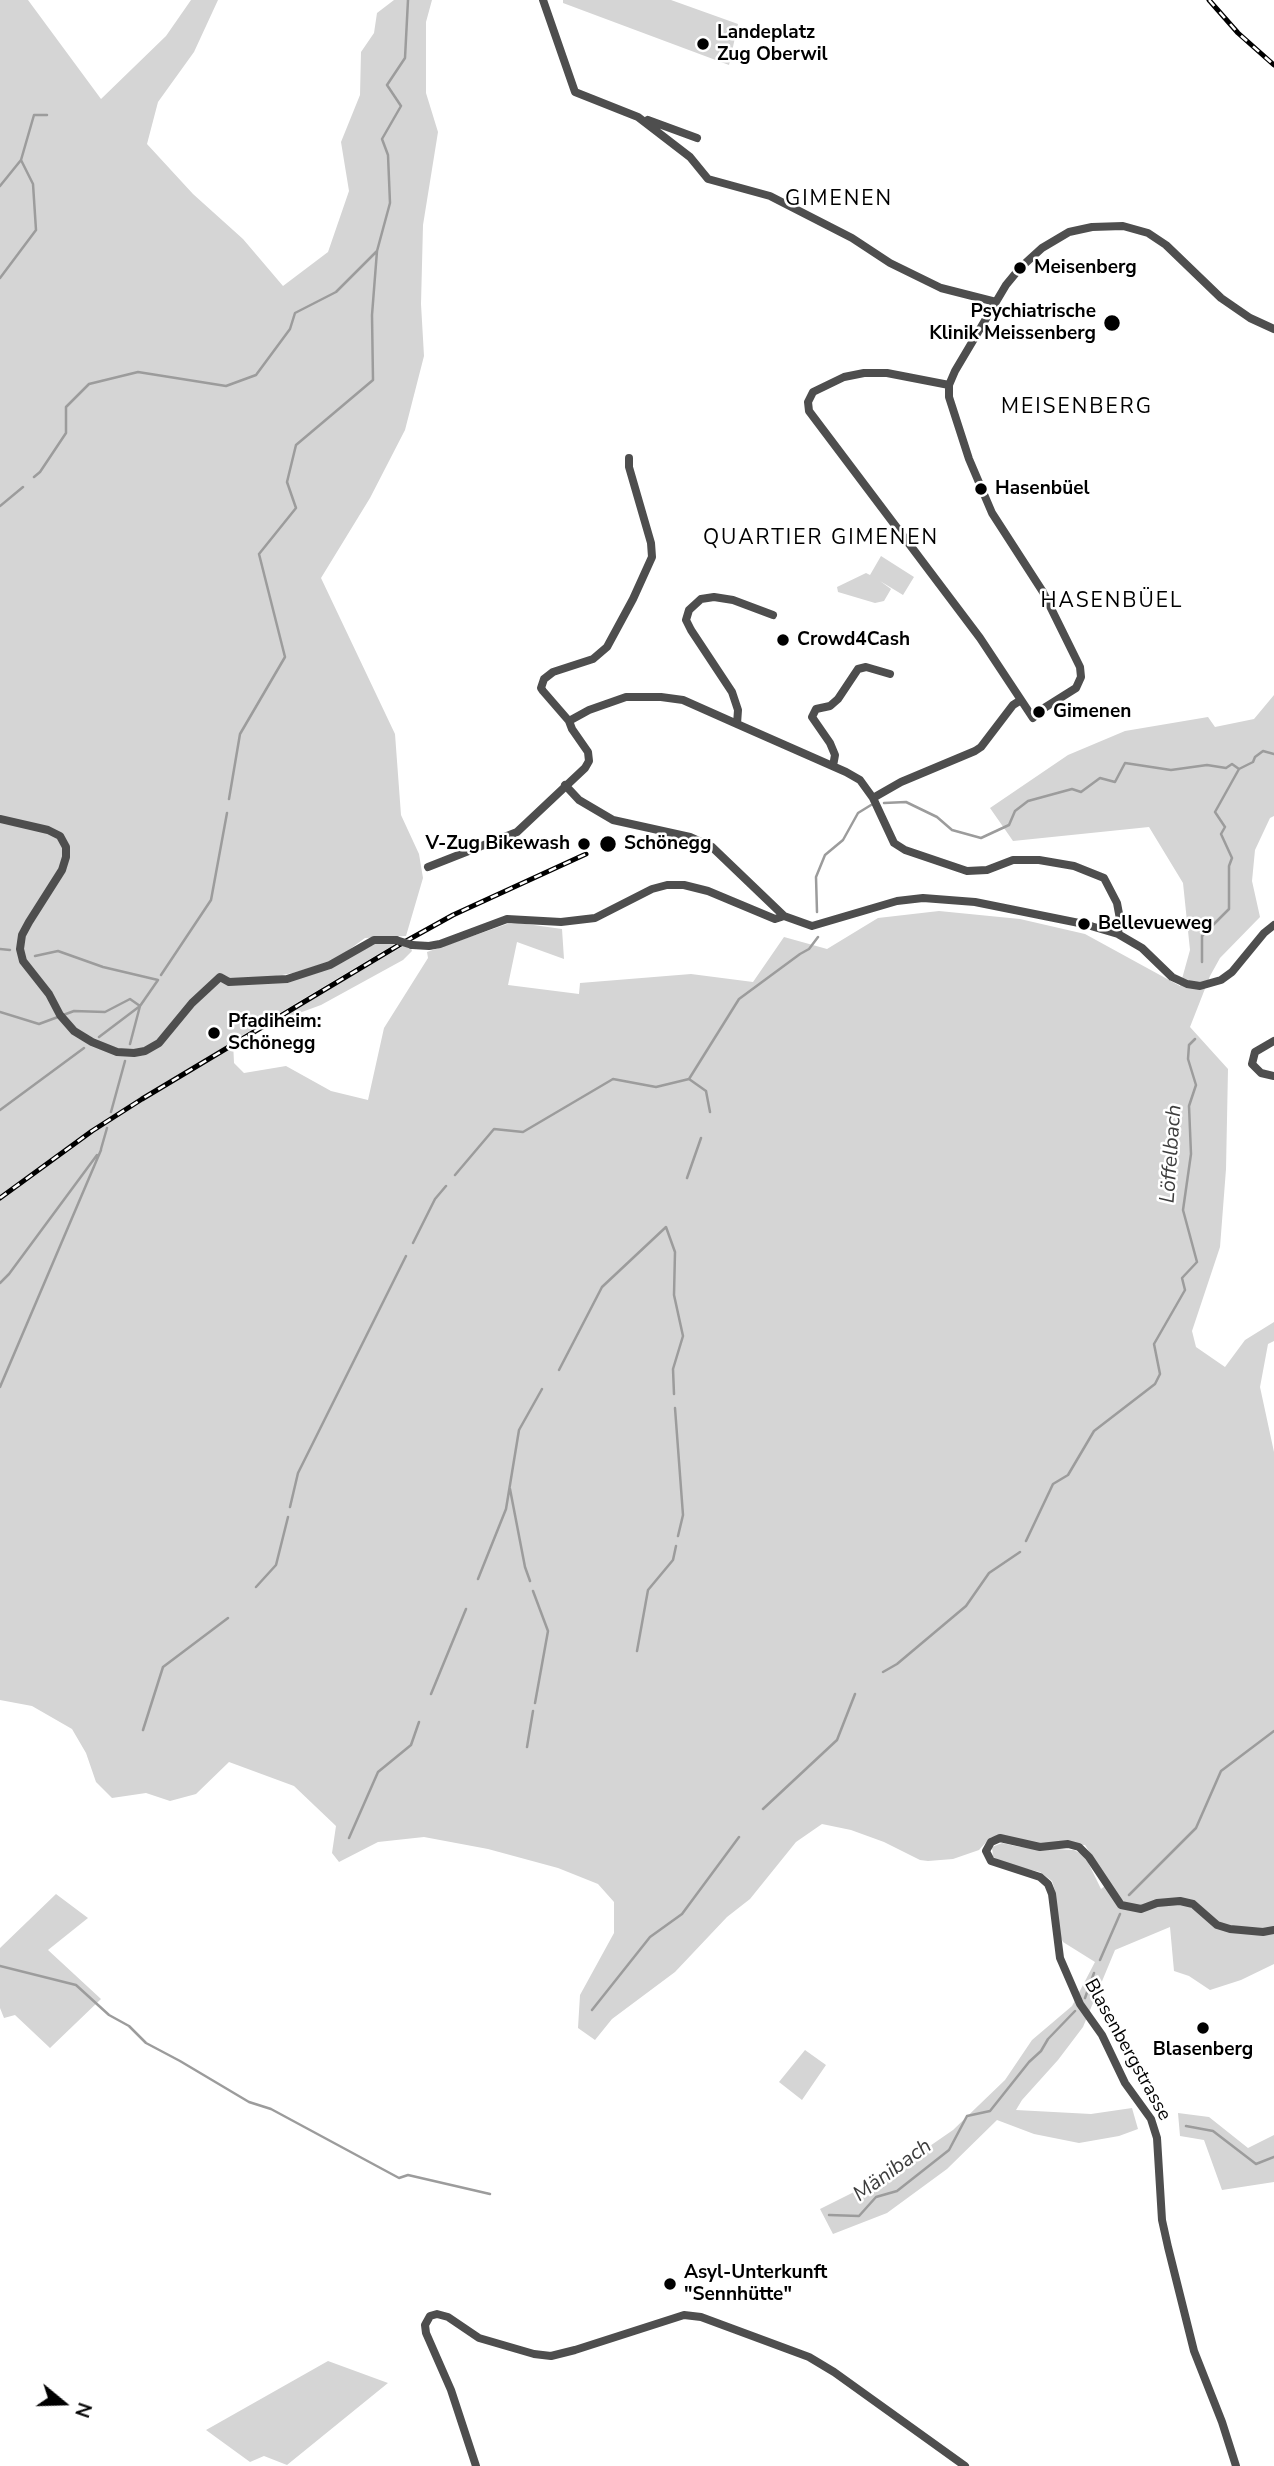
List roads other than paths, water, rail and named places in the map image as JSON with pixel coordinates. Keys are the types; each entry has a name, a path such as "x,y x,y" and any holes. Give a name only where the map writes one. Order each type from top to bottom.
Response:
{"street":[{"path":"543,0 575,92 697,138"},
{"path":"638,117 682,150 709,179 770,196 852,238 890,263 941,288 996,302"},
{"path":"949,385 887,373 864,373 844,377 813,392 808,402 809,411 980,638 1033,718 1076,688 1081,677 1080,667 1043,593 1001,529 981,489 951,407 949,385 996,302 1020,268 1042,248 1069,232 1092,227 1123,226 1148,233 1166,245 1221,298 1250,318 1274,330"},
{"path":"428,867 517,832 585,768 589,761 588,752 569,721 541,688 544,680 554,672 593,659 607,646 652,557 651,543 629,467 629,458"},
{"path":"737,724 738,710 732,692 691,630 686,620 689,610 701,599 714,597 733,600 773,615"},
{"path":"833,766 835,755 830,743 812,717 816,709 830,706 838,699 858,669 866,667 890,674"},
{"path":"569,721 626,697 683,700 860,780 873,798 894,843 905,850 967,871 987,870 1013,860 1039,860 1074,866 1104,878 1116,903 1120,919 1118,934"},
{"path":"873,798 901,782 981,747 1013,705 1021,699"},
{"path":"565,785 579,800 613,820 690,837 712,847 784,916 812,926 897,901 923,898 975,902 1084,924 1118,934 1142,948 1172,977 1200,986 1221,980 1232,972 1264,933 1274,925"},
{"path":"0,819 48,830 60,836 66,847 62,870 29,922 22,936 20,949 23,961 74,1031 117,1052 145,1051 159,1043 192,1003 220,976 229,982 287,979 330,965 374,940 396,940 429,946 507,919 561,922 595,918 652,889 667,885 708,891 775,919 784,916"},
{"path":"1274,1041 1255,1052 1252,1064 1261,1073 1274,1076"},
{"name":"Blasenbergstrasse","path":"1236,2466 1194,2351 1171,2260 1162,2220 1157,2138 1151,2119 1125,2083 1102,2035 1080,2004 1059,1958 1052,1894 1048,1884 1040,1877 991,1861 986,1852 991,1842 1000,1838 1040,1847 1068,1844 1079,1847 1088,1857 1121,1905 1141,1909 1157,1903 1180,1900 1193,1904 1217,1926 1263,1932 1274,1930"},
{"path":"476,2466 451,2390 425,2333 425,2325 430,2316 437,2314 448,2317 479,2338 534,2354 551,2356 684,2315 701,2317 809,2357 965,2466"}],"waterway":[{"path":"229,799 240,734 285,657 259,554 296,508 287,482 296,445 373,380 372,315 377,251 390,203 388,155 382,139 401,106 387,85 405,58 408,0"},
{"path":"0,186 21,160 34,115 47,115"},
{"path":"0,278 36,230 33,184 21,160"},
{"path":"34,477 66,433 66,407 89,384 138,372 226,386 256,375 290,329 295,313 336,292 377,251"},
{"path":"0,506 23,487"},
{"name":"Löffelbach","path":"1202,962 1202,936 1229,909 1229,866 1232,858 1221,834 1225,827 1215,812 1239,769 1253,762 1263,751 1274,754"},
{"path":"884,803 906,802 937,817 952,830 981,838 1009,825 1015,811 1028,801 1072,789 1081,792 1100,778 1115,782 1125,763 1171,770 1207,765 1226,768 1232,764 1239,769"},
{"path":"817,912 816,877 825,855 843,840 858,813 871,805"},
{"path":"161,975 211,900 227,813"},
{"path":"710,1112 706,1091 689,1079 739,999 809,949 818,937"},
{"path":"0,949 10,950"},
{"path":"35,956 58,951 103,967 158,980 140,1006 130,1044"},
{"path":"0,1012 39,1024 74,1011 105,1012 130,999 140,1006 99,1037"},
{"name":"Löffelbach","path":"1026,1541 1053,1484 1068,1475 1094,1431 1155,1384 1160,1374 1154,1344 1185,1290 1182,1278 1197,1262 1183,1210 1191,1154 1189,1106 1196,1085 1188,1059 1189,1045 1195,1039"},
{"path":"0,1110 84,1048"},
{"path":"111,1112 125,1061"},
{"path":"455,1175 494,1129 523,1132 613,1079 656,1087 689,1079"},
{"path":"101,1149 107,1128"},
{"path":"687,1178 701,1138"},
{"path":"0,1387 101,1150"},
{"path":"0,1283 97,1155"},
{"path":"413,1243 435,1199 446,1186"},
{"path":"559,1370 602,1287 666,1227 675,1252 674,1295 683,1336 673,1369 674,1394"},
{"path":"290,1507 298,1473 406,1256"},
{"path":"478,1579 506,1509 519,1430 542,1389"},
{"path":"675,1408 683,1515 678,1536"},
{"path":"510,1489 530,1581"},
{"path":"256,1587 276,1565 288,1517"},
{"path":"637,1651 648,1590 673,1560 676,1546"},
{"name":"Löffelbach","path":"883,1672 897,1664 966,1606 989,1573 1020,1552"},
{"path":"533,1591 548,1631 535,1703"},
{"path":"431,1694 466,1609"},
{"path":"143,1730 163,1667 228,1618"},
{"name":"Löffelbach","path":"763,1809 837,1740 855,1694"},
{"path":"527,1747 533,1711"},
{"path":"349,1838 378,1772 411,1745 419,1722"},
{"name":"Mänibach","path":"1129,1895 1196,1828 1221,1771 1274,1731"},
{"name":"Löffelbach","path":"592,2010 650,1937 682,1914 739,1837"},
{"name":"Mänibach","path":"1100,1960 1120,1914"},
{"path":"0,1966 76,1985 109,2015 129,2026 146,2043 249,2102 271,2109 399,2178 408,2175 490,2194"},
{"name":"Mänibach","path":"1085,1998 1094,1973"},
{"name":"Mänibach","path":"829,2215 859,2216 876,2197 897,2191 949,2150 967,2116 990,2111 1048,2039 1075,2011"},
{"path":"1186,2126 1213,2131 1256,2164 1274,2157"}],"railway":[{"path":"1209,0 1238,33 1274,65"},
{"path":"0,1198 92,1131 142,1099 399,945 453,915 586,854"}],"place":[{"name":"Landeplatz Zug Oberwil","path":"703,44"},
{"name":"Meisenberg","path":"1020,268"},
{"name":"Psychiatrische Klinik Meissenberg","path":"1112,323"},
{"name":"Hasenbüel","path":"981,489"},
{"name":"Crowd4Cash","path":"783,640"},
{"name":"Gimenen","path":"1039,712"},
{"name":"V-Zug Bikewash","path":"584,844"},
{"name":"Schönegg","path":"608,844"},
{"name":"Bellevueweg","path":"1084,924"},
{"name":"Pfadiheim: Schönegg","path":"214,1033"},
{"name":"Blasenberg","path":"1203,2028"},
{"name":"Asyl-Unterkunft \"Sennhütte\"","path":"670,2284"}],"district":[{"name":"GIMENEN","path":"839,200"},
{"name":"MEISENBERG","path":"1077,408"},
{"name":"QUARTIER GIMENEN","path":"821,539"},
{"name":"HASENBÜEL","path":"1112,602"}]}
